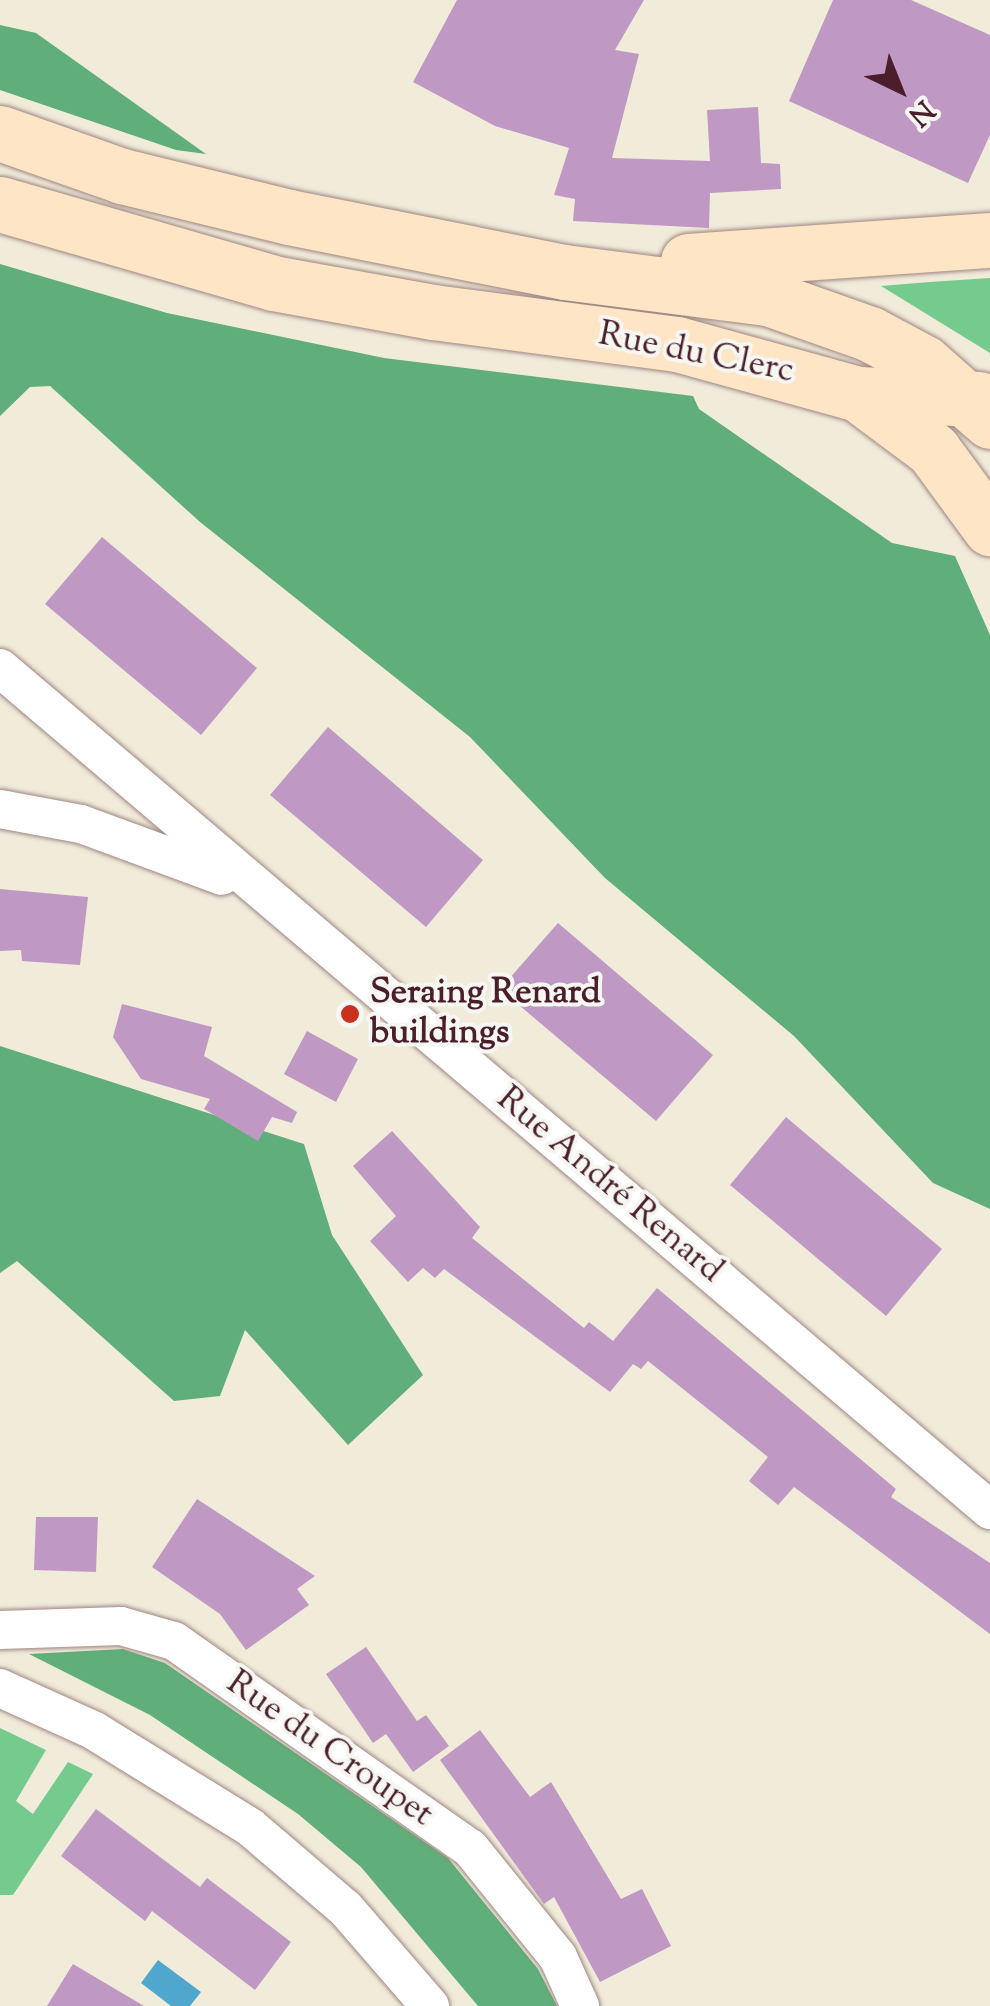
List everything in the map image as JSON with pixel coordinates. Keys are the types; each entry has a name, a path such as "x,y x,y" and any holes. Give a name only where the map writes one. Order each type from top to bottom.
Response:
{"street":[{"name":"Rue du Clerc","path":"0,132 122,176 244,207 564,272 700,286 824,315 924,363 983,406"},
{"name":"Rue du Clerc","path":"0,204 272,283 432,312 677,344 858,394 983,406"},
{"name":"Rue du Clerc","path":"564,272 602,256 672,262 990,240"},
{"path":"858,394 933,450 990,528"},
{"name":"Rue André Renard","path":"0,668 266,900 990,1510"},
{"path":"0,808 80,824 160,849 266,900"},
{"name":"Rue du Croupet","path":"0,1630 121,1626 174,1641 470,1848 558,1957 580,2006"},
{"path":"0,1688 109,1739 250,1827 345,1908 430,2006"}],"green space":[{"path":"0,25 36,33 206,154 176,150 0,90"},
{"path":"0,264 167,313 384,358 693,396 699,409 892,543 955,556 990,635 990,1209 933,1183 794,1036 605,878 470,737 200,522 50,386 30,387 0,416"},
{"path":"990,278 990,353 881,286 930,282"},
{"path":"0,1046 304,1144 332,1235 423,1375 348,1445 245,1330 220,1396 174,1401 17,1261 0,1273"},
{"path":"123,1649 165,1663 448,1858 538,1969 557,2006 478,2006 361,1867 298,1814 150,1715 29,1654"},
{"path":"0,1728 46,1750 16,1801 33,1814 68,1762 93,1774 13,1895 0,1895"}],"water":[{"path":"158,1960 201,1992 190,2006 171,2006 141,1983"}],"building":[{"path":"457,0 644,0 615,50 639,54 612,158 710,161 707,110 758,107 761,163 780,164 781,189 710,193 709,228 573,221 575,199 554,195 569,148 495,126 413,82"},
{"path":"833,0 911,0 990,35 990,135 968,183 789,101"},
{"path":"102,537 257,668 201,735 45,604"},
{"path":"328,727 483,860 426,927 270,795"},
{"path":"0,889 88,897 80,965 22,961 21,950 0,951"},
{"path":"558,923 713,1055 656,1121 500,989"},
{"path":"122,1004 212,1027 204,1056 297,1112 292,1123 272,1117 258,1141 204,1109 210,1099 141,1079 113,1037"},
{"path":"307,1031 358,1059 336,1102 284,1074"},
{"path":"786,1117 942,1249 886,1316 730,1185"},
{"path":"392,1131 480,1227 472,1238 584,1328 589,1322 613,1341 657,1288 896,1489 891,1497 990,1563 990,1634 794,1487 778,1505 749,1481 768,1457 648,1361 641,1369 633,1364 610,1392 444,1269 435,1278 423,1268 408,1282 370,1241 396,1216 353,1166"},
{"path":"197,1499 315,1576 297,1589 309,1605 246,1650 220,1614 152,1567"},
{"path":"36,1517 98,1517 96,1572 34,1570"},
{"path":"366,1647 417,1721 426,1715 449,1746 413,1772 386,1734 373,1743 326,1674"},
{"path":"480,1730 530,1797 551,1782 621,1899 642,1889 671,1946 600,1982 554,1897 544,1904 440,1760"},
{"path":"96,1809 200,1887 207,1878 291,1942 255,1990 152,1911 145,1921 61,1856"},
{"path":"73,1964 144,2006 47,2006"}],"place":[{"name":"Seraing Renard buildings","path":"350,1014"}]}
